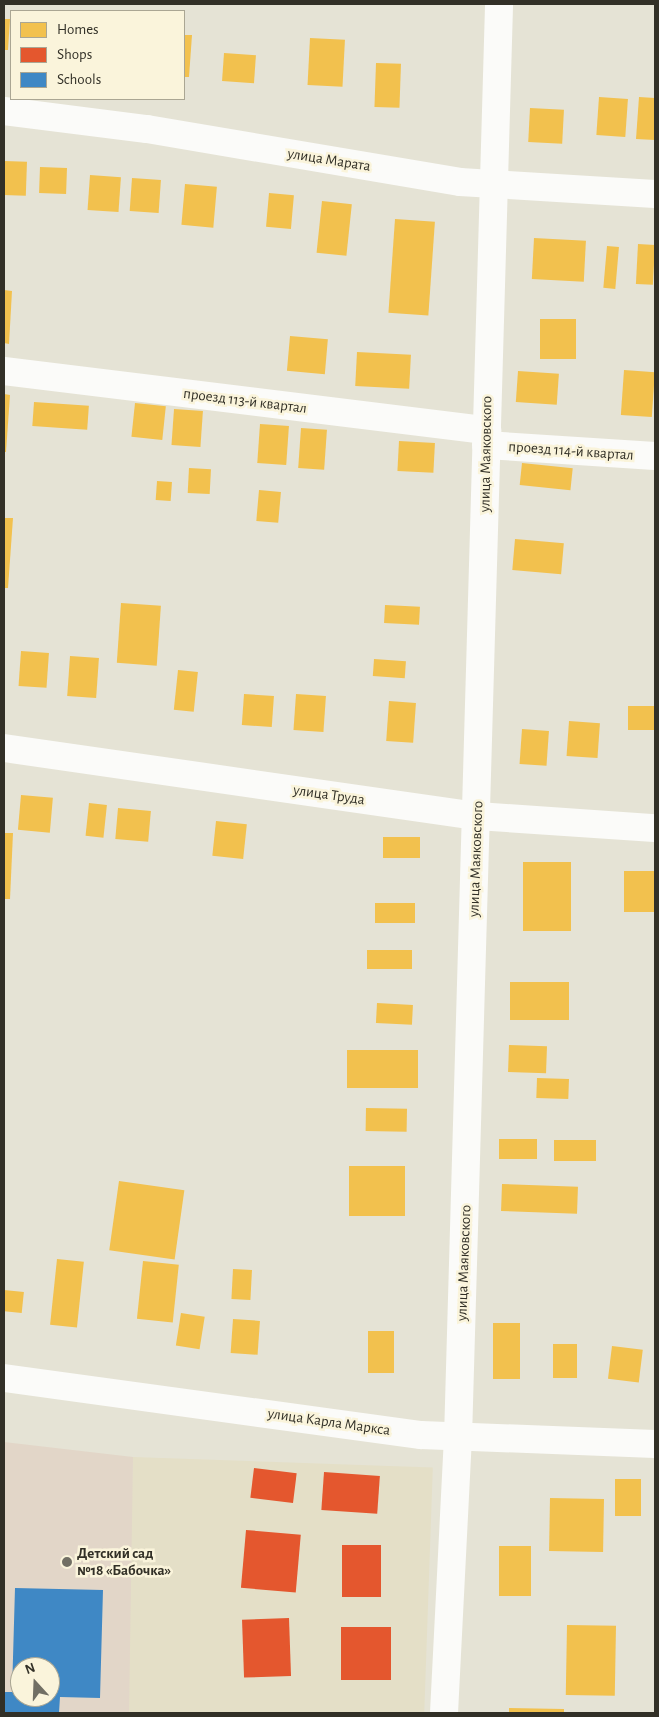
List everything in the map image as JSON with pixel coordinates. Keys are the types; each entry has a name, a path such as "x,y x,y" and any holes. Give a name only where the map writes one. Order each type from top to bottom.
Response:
{"street":[{"name":"улица Маяковского","path":"444,1713 458,1438 499,4"},
{"name":"улица Марата","path":"4,111 147,129 460,182 655,194"},
{"name":"проезд 113-й квартал","path":"4,371 487,438"},
{"name":"проезд 114-й квартал","path":"487,438 655,456"},
{"name":"улица Труда","path":"4,748 477,816 655,828"},
{"name":"улица Карла Маркса","path":"4,1378 458,1438 655,1444"}],"shaded area":[{"name":"Детский сад №18 «Бабочка»","path":"4,1442 133,1457 129,1713 4,1713"},
{"path":"133,1457 433,1467 424,1713 124,1713"}],"building: Homes":[{"path":"4,19 10,19 8,50 4,50"},
{"path":"185,35 192,35 189,77 185,77"},
{"path":"310,38 345,40 342,87 308,85"},
{"path":"224,53 256,55 254,83 222,81"},
{"path":"376,63 401,64 399,108 374,107"},
{"path":"599,97 628,99 625,137 596,135"},
{"path":"639,97 655,98 655,140 636,139"},
{"path":"530,108 564,110 562,144 528,142"},
{"path":"4,161 27,162 26,196 4,195"},
{"path":"40,167 67,168 66,194 39,193"},
{"path":"90,175 121,177 118,212 88,210"},
{"path":"132,178 161,180 159,213 130,211"},
{"path":"185,184 217,187 213,228 181,225"},
{"path":"269,193 294,195 291,229 266,227"},
{"path":"322,201 352,204 346,256 317,253"},
{"path":"395,219 435,222 428,316 388,313"},
{"path":"534,238 586,241 584,282 532,279"},
{"path":"638,244 655,245 653,285 636,284"},
{"path":"607,246 619,247 615,289 603,288"},
{"path":"4,290 12,291 9,344 4,343"},
{"path":"540,319 576,319 576,359 540,359"},
{"path":"290,336 328,339 325,374 287,371"},
{"path":"357,352 411,355 409,389 355,386"},
{"path":"624,370 655,372 652,417 621,415"},
{"path":"518,371 559,374 557,405 516,402"},
{"path":"4,394 10,395 6,452 4,452"},
{"path":"34,402 89,406 87,430 32,426"},
{"path":"135,403 166,406 162,440 131,437"},
{"path":"174,409 203,411 200,447 171,445"},
{"path":"260,424 289,426 286,465 257,463"},
{"path":"301,428 327,430 324,470 298,468"},
{"path":"399,441 435,443 433,473 397,471"},
{"path":"522,463 573,468 570,490 520,485"},
{"path":"189,468 211,469 210,494 188,493"},
{"path":"157,481 172,482 171,501 156,500"},
{"path":"259,490 281,492 278,523 256,521"},
{"path":"4,518 13,518 8,588 4,588"},
{"path":"515,539 564,543 561,574 512,570"},
{"path":"121,603 161,606 157,666 117,663"},
{"path":"385,605 420,607 419,625 384,623"},
{"path":"21,651 49,653 46,688 19,686"},
{"path":"70,656 99,658 96,698 67,696"},
{"path":"374,659 406,661 405,678 373,676"},
{"path":"178,670 198,672 194,712 174,710"},
{"path":"244,694 274,696 272,727 242,725"},
{"path":"296,694 326,696 323,732 293,730"},
{"path":"389,701 416,703 413,743 386,741"},
{"path":"628,706 655,706 655,730 628,730"},
{"path":"569,721 600,723 597,758 567,756"},
{"path":"522,729 549,731 546,766 520,764"},
{"path":"21,795 53,798 50,833 18,830"},
{"path":"89,803 107,805 103,838 86,836"},
{"path":"118,808 151,811 148,842 115,839"},
{"path":"216,821 247,824 243,859 212,856"},
{"path":"4,833 13,833 10,899 4,899"},
{"path":"383,837 420,837 420,858 383,858"},
{"path":"523,862 571,862 571,931 523,931"},
{"path":"624,871 655,871 655,912 624,912"},
{"path":"375,903 415,903 415,923 375,923"},
{"path":"367,950 412,950 412,969 367,969"},
{"path":"510,982 569,982 569,1020 510,1020"},
{"path":"377,1003 413,1005 412,1025 376,1023"},
{"path":"509,1045 547,1046 546,1073 508,1072"},
{"path":"347,1050 418,1050 418,1088 347,1088"},
{"path":"537,1078 569,1079 568,1099 536,1098"},
{"path":"366,1108 407,1109 407,1132 366,1131"},
{"path":"499,1139 537,1139 537,1159 499,1159"},
{"path":"554,1140 596,1140 596,1161 554,1161"},
{"path":"349,1166 405,1166 405,1216 349,1216"},
{"path":"119,1181 184,1190 175,1260 109,1250"},
{"path":"502,1184 578,1187 577,1214 501,1211"},
{"path":"57,1259 84,1262 77,1327 50,1325"},
{"path":"143,1261 179,1265 173,1322 137,1319"},
{"path":"233,1269 252,1270 250,1300 231,1299"},
{"path":"4,1290 24,1292 22,1313 4,1311"},
{"path":"181,1313 205,1317 200,1349 176,1346"},
{"path":"233,1319 260,1321 258,1355 231,1353"},
{"path":"493,1323 520,1323 520,1379 493,1379"},
{"path":"368,1331 394,1331 394,1373 368,1373"},
{"path":"553,1344 577,1344 577,1378 553,1378"},
{"path":"612,1346 643,1350 639,1383 608,1379"},
{"path":"615,1479 641,1479 641,1516 615,1516"},
{"path":"550,1498 604,1499 603,1552 549,1551"},
{"path":"499,1546 531,1546 531,1596 499,1596"},
{"path":"567,1625 616,1626 615,1696 566,1695"},
{"path":"509,1708 564,1709 564,1713 509,1713"}],"building: Shops":[{"path":"254,1468 297,1473 293,1503 250,1498"},
{"path":"324,1472 380,1476 377,1514 321,1510"},
{"path":"246,1530 301,1535 296,1593 241,1588"},
{"path":"342,1545 381,1545 381,1597 342,1597"},
{"path":"289,1618 291,1676 244,1678 242,1620"},
{"path":"341,1627 391,1627 391,1680 341,1680"}],"building: Schools":[{"path":"15,1588 103,1590 100,1698 60,1697 60,1657 13,1657"},
{"path":"4,1692 10,1692 10,1707 59,1707 59,1713 4,1713"}],"place":[{"name":"Детский сад №18 «Бабочка»","path":"67,1562"}]}
